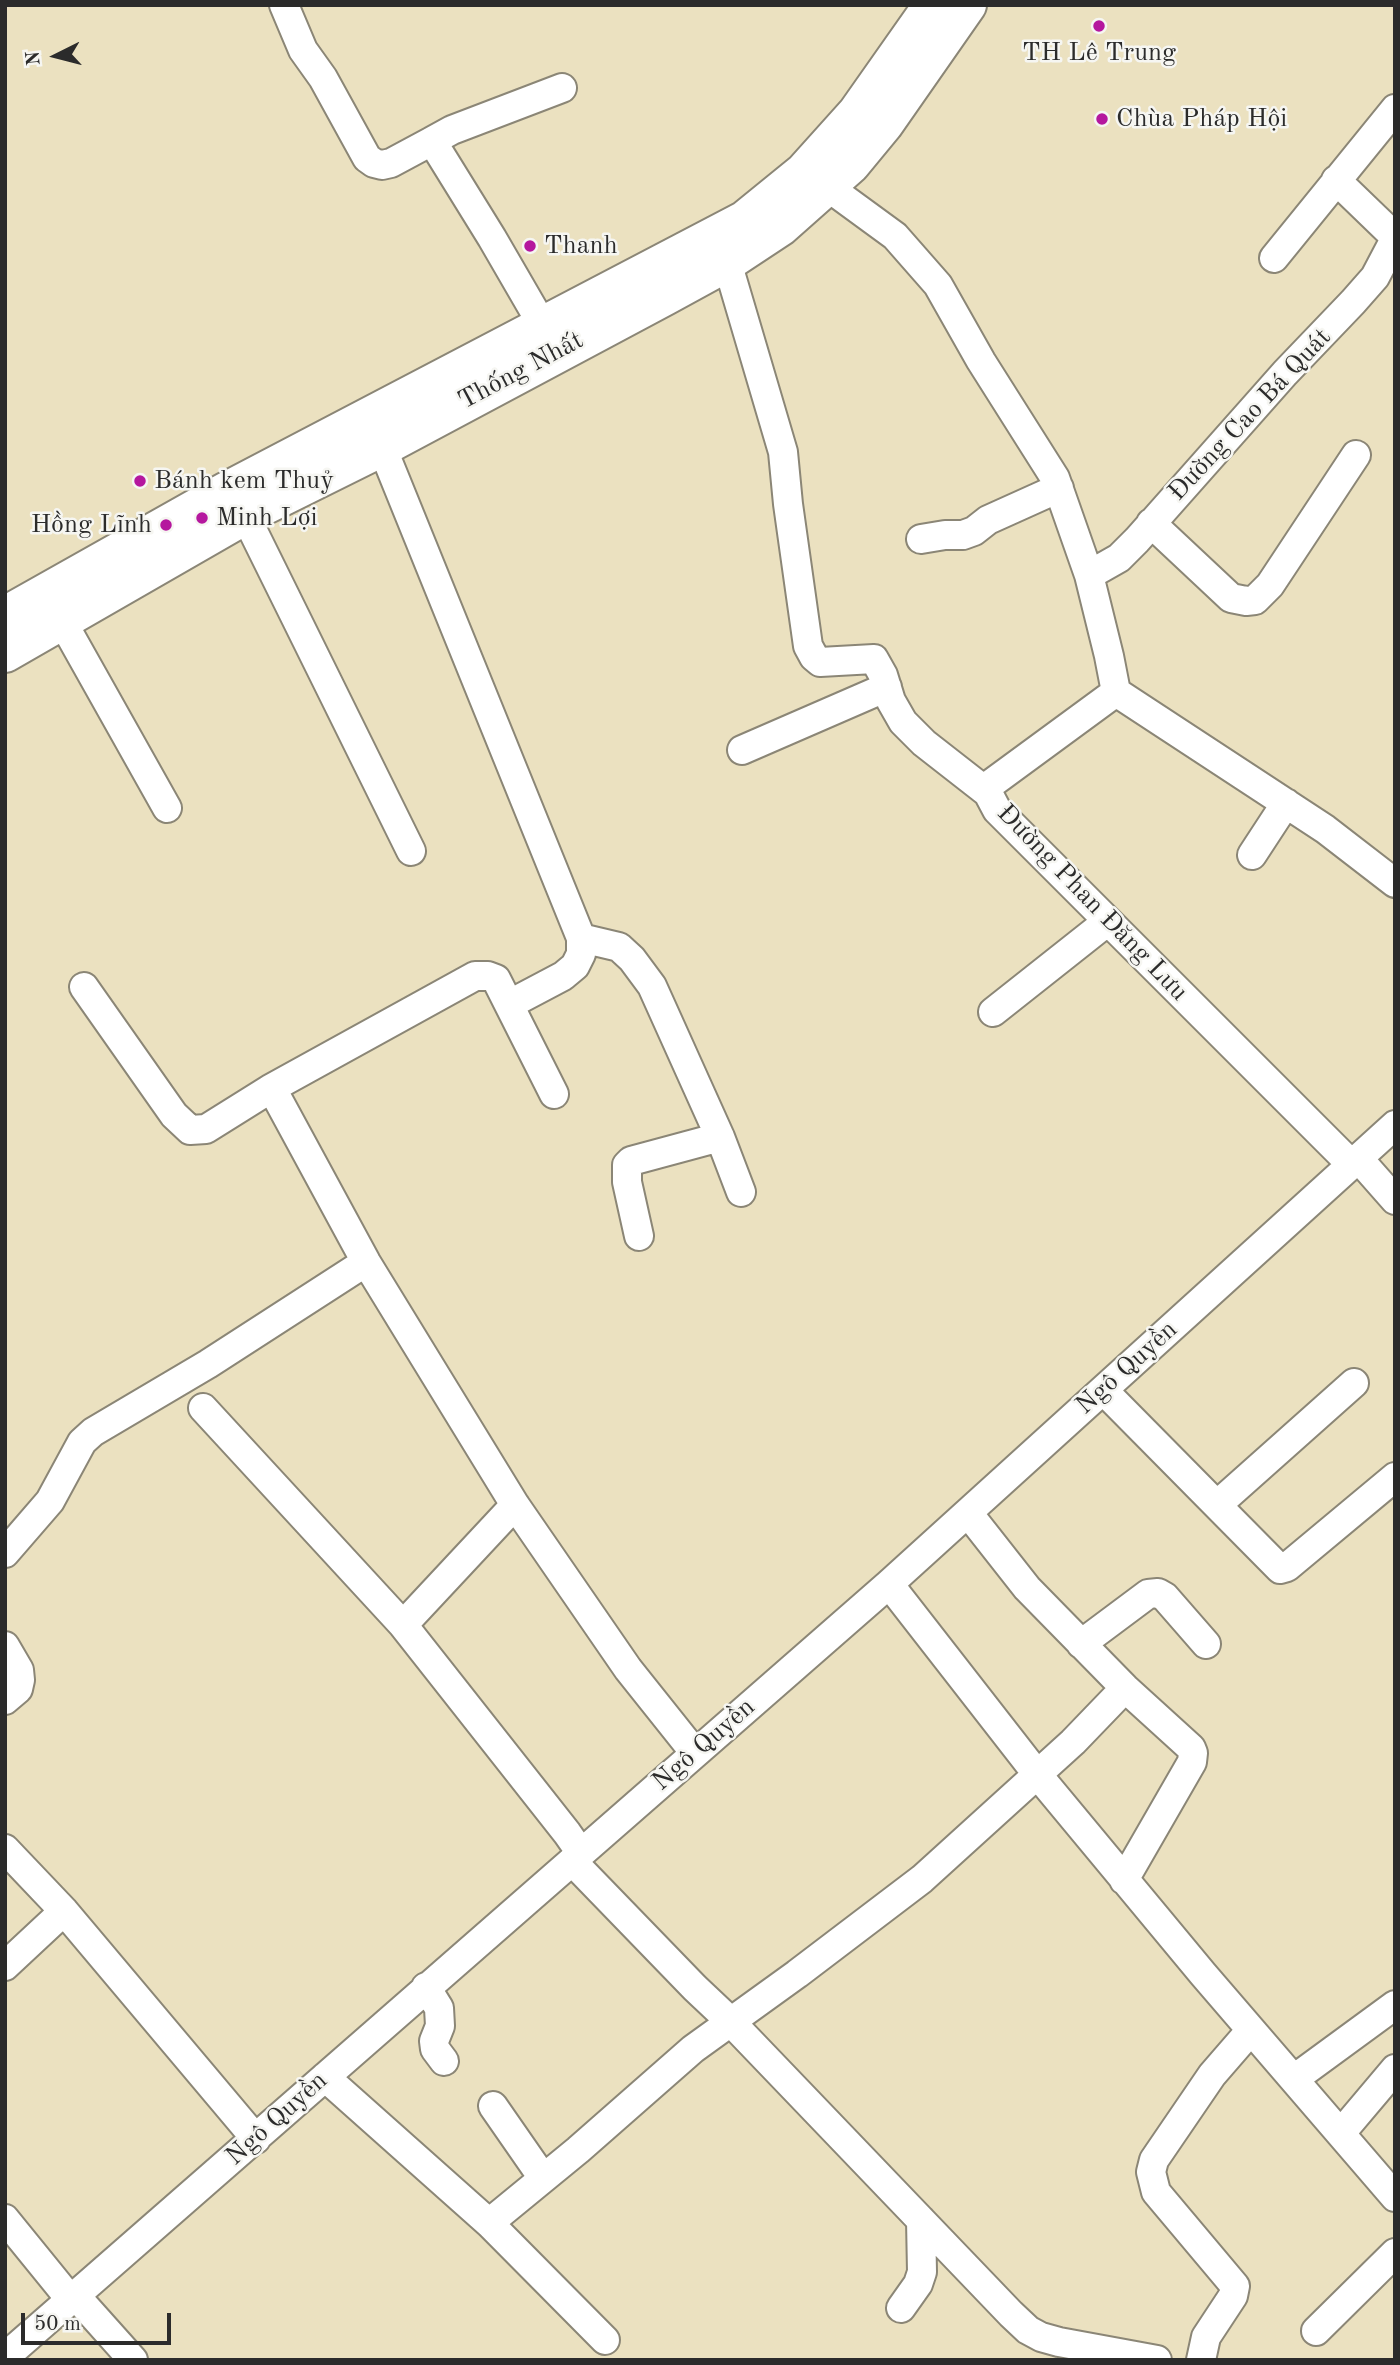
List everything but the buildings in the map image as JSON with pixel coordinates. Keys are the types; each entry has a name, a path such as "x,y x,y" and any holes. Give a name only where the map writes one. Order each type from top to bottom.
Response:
{"highway":[{"name":"Thống Nhất","path":"5,617 227,491 439,398 727,262 780,227 851,164 884,124 945,12"},
{"name":"Thống Nhất","path":"5,653 245,515 382,447 439,398 543,326 745,220 804,172 945,12"}],"street":[{"path":"284,5 303,50 323,78 367,158 374,163 391,163 452,131 562,88"},
{"path":"1275,258 1395,109"},
{"path":"432,141 543,326"},
{"path":"1336,180 1395,238"},
{"path":"828,187 895,236 938,285 981,361 1055,478 1089,576 1110,656 1116,692 1325,829 1395,883"},
{"name":"Đường Cao Bá Quát","path":"1089,576 1119,558 1285,373 1353,302 1375,277 1395,238"},
{"path":"727,262 783,453 808,646 820,662 874,659 891,701 903,722 924,743 988,793"},
{"path":"382,447 581,937 581,954 575,966 563,976 510,1004"},
{"path":"1151,523 1231,598 1255,600 1270,585 1356,455"},
{"path":"921,540 964,535 988,520 1059,488"},
{"path":"245,515 411,851"},
{"path":"62,621 167,808"},
{"path":"742,750 887,687"},
{"name":"Đường Phan Đăng Lưu","path":"1116,692 992,783 988,793 997,810 1395,1200"},
{"path":"1252,855 1286,803"},
{"path":"993,1012 1108,921"},
{"path":"581,937 619,947 632,959 652,986 720,1137 741,1192"},
{"path":"85,987 174,1115 190,1130 206,1129 270,1089 475,976 496,979 554,1094"},
{"path":"270,1089 366,1262 514,1504 628,1669 695,1753"},
{"name":"Ngô Quyền","path":"5,2357 889,1584 1395,1125"},
{"path":"639,1236 627,1182 627,1165 631,1161 720,1137"},
{"path":"5,1553 50,1501 82,1442 93,1432 208,1363 366,1262"},
{"path":"1217,1505 1354,1383"},
{"path":"1103,1390 1280,1569 1286,1567 1395,1477"},
{"path":"203,1408 403,1625 567,1833 577,1857 695,1988 1028,2330 1059,2342 1157,2360"},
{"path":"403,1625 514,1504"},
{"path":"968,1513 1027,1588 1125,1688 1194,1753 1192,1762 1124,1880"},
{"path":"889,1584 1037,1774 1124,1880 1395,2197"},
{"path":"1081,1644 1148,1594 1158,1593 1165,1597 1206,1644"},
{"path":"5,1646 19,1670 20,1680 18,1689 5,1700"},
{"path":"489,2223 693,2049 922,1879 1073,1742 1125,1688"},
{"path":"5,1849 64,1911 256,2139"},
{"path":"5,1966 64,1911"},
{"path":"426,1987 439,2008 440,2026 434,2041 435,2049 443,2061"},
{"path":"1294,2079 1395,2005"},
{"path":"1201,2360 1206,2337 1233,2296 1235,2286 1156,2192 1151,2172 1154,2160 1212,2075 1251,2030"},
{"path":"1340,2133 1395,2069"},
{"path":"325,2077 489,2223 605,2340"},
{"path":"493,2106 543,2178"},
{"path":"5,2219 72,2297 133,2360"},
{"path":"901,2308 918,2284 922,2272 921,2220"},
{"path":"1316,2331 1395,2253"}],"place":[{"name":"TH Lê Trung","path":"1099,26"},
{"name":"Chùa Pháp Hội","path":"1102,119"},
{"name":"Thanh","path":"530,246"},
{"name":"Bánh kem Thuỷ","path":"140,481"},
{"name":"Minh Lợi","path":"202,518"},
{"name":"Hồng Lĩnh","path":"166,525"}]}
